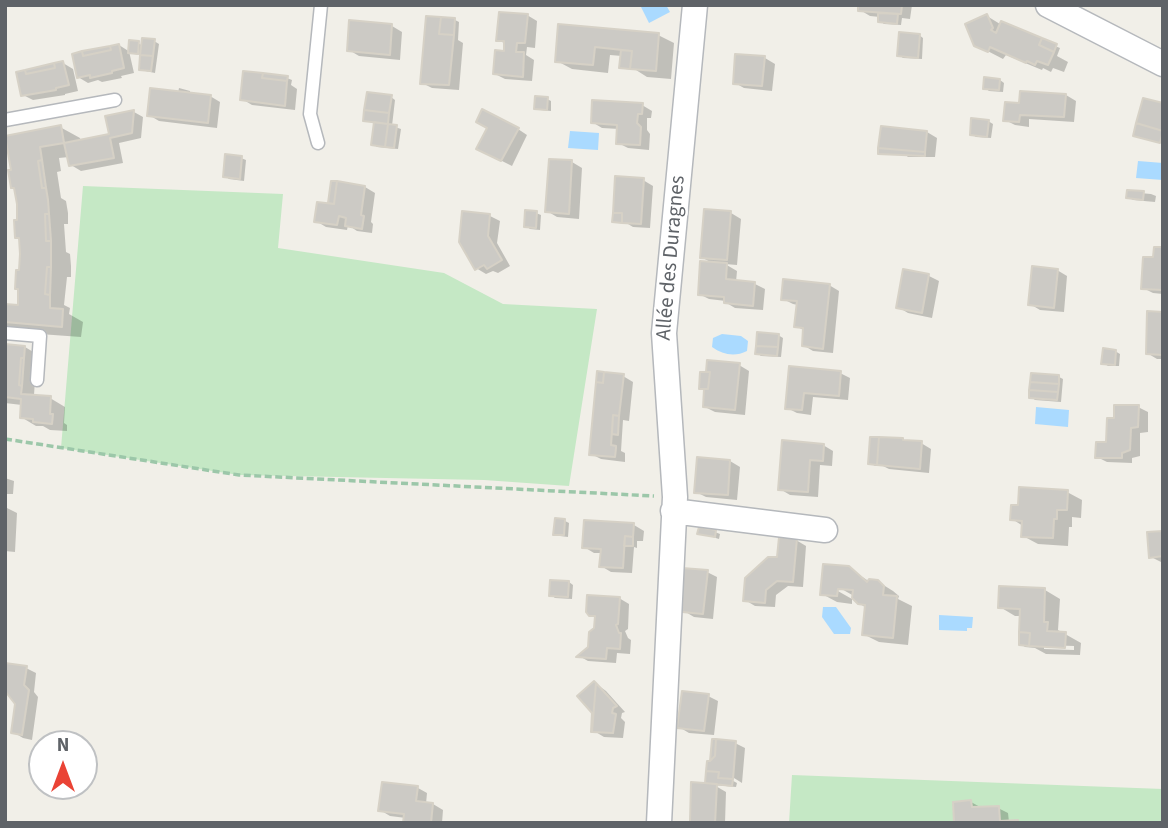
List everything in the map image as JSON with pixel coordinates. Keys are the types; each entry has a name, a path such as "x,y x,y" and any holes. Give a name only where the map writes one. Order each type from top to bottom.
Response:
{"street":[{"name":"Allée des Duragnes","path":"659,823 674,504 664,333 695,5"},
{"path":"1048,5 1163,64"},
{"path":"674,504 824,530"}],"lane":[{"path":"318,143 310,114 321,5"},
{"path":"5,120 115,100"},
{"path":"5,333 40,336 37,380"}],"path":[{"path":"5,439 239,475 674,504"}],"green space":[{"path":"83,186 283,194 278,248 444,273 503,304 597,309 569,486 484,480 239,475 61,448"},
{"path":"792,775 1163,789 1163,823 789,823"}],"water":[{"path":"640,5 666,5 670,12 649,23"},
{"path":"570,131 599,133 598,150 568,148"},
{"path":"1138,161 1163,163 1163,180 1136,178"},
{"path":"722,334 741,336 748,341 747,351 729,354 712,347 713,338"},
{"path":"1036,407 1069,410 1068,427 1035,424"},
{"path":"823,607 836,607 851,628 850,634 834,634 822,617"},
{"path":"939,615 973,617 972,628 967,628 967,631 939,630"}],"building":[{"path":"858,5 902,5 901,14 858,11"},
{"path":"499,12 528,14 525,43 517,43 516,52 524,52 523,77 493,74 495,50 504,51 504,41 496,41"},
{"path":"878,13 898,14 897,24 878,22"},
{"path":"987,14 993,28 991,30 996,33 1001,21 1042,38 1039,45 1054,52 1048,65 1037,61 1035,65 1027,61 1026,63 990,47 988,52 974,46 965,24"},
{"path":"426,16 441,17 439,34 454,35 449,85 420,84"},
{"path":"441,17 455,18 454,35 439,34"},
{"path":"349,20 392,24 390,55 347,51"},
{"path":"558,24 659,33 656,71 630,69 632,51 595,47 593,65 555,62"},
{"path":"899,32 920,34 918,58 897,56"},
{"path":"142,38 155,39 153,56 140,55"},
{"path":"1042,38 1057,44 1054,52 1039,45"},
{"path":"129,40 139,41 138,54 128,53"},
{"path":"119,44 124,68 90,78 90,75 77,78 72,54 82,51 83,56 111,50 110,46"},
{"path":"110,46 111,50 83,56 82,51"},
{"path":"621,50 632,51 630,69 619,68"},
{"path":"735,54 765,56 762,86 733,84"},
{"path":"140,55 153,56 151,71 139,70"},
{"path":"63,61 69,85 21,96 16,72 25,70 26,74 55,68 54,63"},
{"path":"54,63 55,68 26,74 25,70"},
{"path":"243,71 263,73 262,78 287,81 285,106 240,100"},
{"path":"263,73 288,76 287,81 262,78"},
{"path":"984,77 1000,79 999,90 983,89"},
{"path":"150,88 211,95 208,123 147,116"},
{"path":"1020,91 1066,94 1064,117 1020,115 1019,122 1003,121 1005,102 1019,103"},
{"path":"367,92 392,95 389,113 364,110"},
{"path":"535,96 548,97 547,110 534,109"},
{"path":"1143,98 1163,103 1163,131 1136,123"},
{"path":"592,100 643,103 642,114 638,114 637,123 641,127 640,145 616,144 617,125 591,123"},
{"path":"482,109 519,128 501,161 476,149 487,128 476,122"},
{"path":"134,110 132,133 110,138 114,158 69,166 64,143 109,134 105,116"},
{"path":"364,110 389,113 388,124 363,121"},
{"path":"971,118 989,120 987,137 970,135"},
{"path":"374,122 388,124 385,147 371,145"},
{"path":"1136,123 1163,131 1160,143 1133,136"},
{"path":"388,124 397,125 394,148 385,147"},
{"path":"61,125 64,143 40,147 42,160 38,161 42,188 46,188 48,200 49,214 45,214 46,241 51,241 51,267 47,267 45,294 50,295 50,308 63,309 62,327 5,322 5,304 18,305 18,289 15,289 20,254 19,238 15,238 17,204 14,188 11,188 5,136"},
{"path":"881,126 927,131 925,152 878,148"},
{"path":"878,148 925,152 925,156 878,154"},
{"path":"225,154 242,156 240,179 223,177"},
{"path":"549,159 572,160 569,214 545,212"},
{"path":"42,160 46,188 42,188 38,161"},
{"path":"615,176 644,178 641,224 622,223 622,213 613,213"},
{"path":"331,181 337,181 334,204 328,203"},
{"path":"337,181 365,186 362,229 345,226 346,218 339,216 337,225 314,222 317,202 334,204"},
{"path":"1127,190 1144,191 1143,200 1126,198"},
{"path":"704,209 731,211 727,260 700,258"},
{"path":"525,210 537,211 536,228 524,227"},
{"path":"462,211 490,214 488,236 502,260 487,269 484,265 475,270 459,242"},
{"path":"613,213 622,213 622,223 612,222"},
{"path":"45,214 49,214 51,241 46,241"},
{"path":"1154,247 1163,247 1163,290 1141,289 1143,257 1153,257"},
{"path":"700,261 727,263 726,279 755,282 753,306 724,303 724,297 698,295"},
{"path":"1032,266 1058,269 1054,308 1028,305"},
{"path":"47,267 51,267 50,295 45,294"},
{"path":"903,269 929,274 922,313 896,308"},
{"path":"783,279 830,284 823,349 802,346 803,328 794,327 797,301 781,300"},
{"path":"1147,311 1163,312 1163,355 1146,354"},
{"path":"757,332 779,334 778,347 756,346"},
{"path":"5,344 25,346 24,358 21,358 21,394 51,396 52,424 20,418 21,399 5,397"},
{"path":"756,346 778,347 777,356 755,354"},
{"path":"1103,348 1116,350 1115,365 1101,364"},
{"path":"21,358 24,358 22,386 19,385"},
{"path":"707,360 740,363 735,410 703,407 704,389 708,389 710,372 706,372"},
{"path":"789,366 841,371 839,396 804,393 802,410 785,409"},
{"path":"597,371 604,372 603,383 596,382"},
{"path":"604,372 624,374 619,416 613,415 611,445 616,446 615,457 589,455 596,382 603,383"},
{"path":"700,372 710,372 708,389 699,389"},
{"path":"1031,373 1059,375 1059,384 1030,382"},
{"path":"1030,382 1059,384 1058,392 1029,390"},
{"path":"1029,390 1058,392 1057,400 1029,398"},
{"path":"1114,405 1139,405 1138,427 1131,428 1130,450 1122,453 1122,458 1095,458 1096,442 1106,442 1107,418 1114,418"},
{"path":"613,415 619,416 618,435 612,434"},
{"path":"870,437 879,437 877,465 868,464"},
{"path":"879,437 922,441 920,469 877,465"},
{"path":"782,440 824,444 823,461 810,460 808,492 778,490"},
{"path":"697,457 730,460 728,495 694,493"},
{"path":"1019,487 1068,490 1067,510 1057,510 1053,538 1021,537 1022,521 1010,520 1011,505 1018,505"},
{"path":"555,518 565,519 564,535 553,535"},
{"path":"584,520 634,523 633,537 625,536 623,568 599,567 601,549 582,548"},
{"path":"699,527 716,530 715,537 697,534"},
{"path":"1163,531 1163,556 1149,558 1147,532"},
{"path":"625,536 633,537 633,546 624,546"},
{"path":"779,537 797,538 793,582 777,581 766,590 765,603 743,601 745,578 768,557 777,557"},
{"path":"823,564 849,566 867,582 869,579 878,580 884,586 883,595 897,596 893,638 862,635 865,605 858,604 852,598 853,590 838,589 837,596 820,595"},
{"path":"682,568 708,570 703,614 682,612 683,592 679,592"},
{"path":"550,580 569,581 568,597 549,596"},
{"path":"999,586 1045,588 1044,622 1048,622 1047,631 1066,632 1065,648 1029,646 1030,633 1019,632 1020,609 998,608"},
{"path":"587,595 620,597 616,625 621,633 620,649 607,648 606,659 576,657 588,647 589,632 594,628 595,616 589,616 586,612"},
{"path":"1019,632 1030,633 1029,646 1019,645"},
{"path":"5,663 27,666 24,685 29,690 22,735 11,733 15,704 5,691"},
{"path":"594,681 596,683 591,732 592,713 577,696"},
{"path":"596,683 617,706 612,713 616,714 613,733 592,732"},
{"path":"682,691 709,694 704,731 677,728"},
{"path":"712,739 716,739 715,756 710,761"},
{"path":"716,739 736,741 733,779 718,778 719,772 706,771 707,761 715,756"},
{"path":"706,771 719,772 718,778 733,779 732,786 705,783"},
{"path":"382,782 418,786 416,801 433,803 431,823 403,823 404,814 378,811"},
{"path":"691,782 717,784 715,823 690,822"},
{"path":"971,800 972,807 999,806 1000,821 1018,820 1018,823 954,823 953,802"}]}
